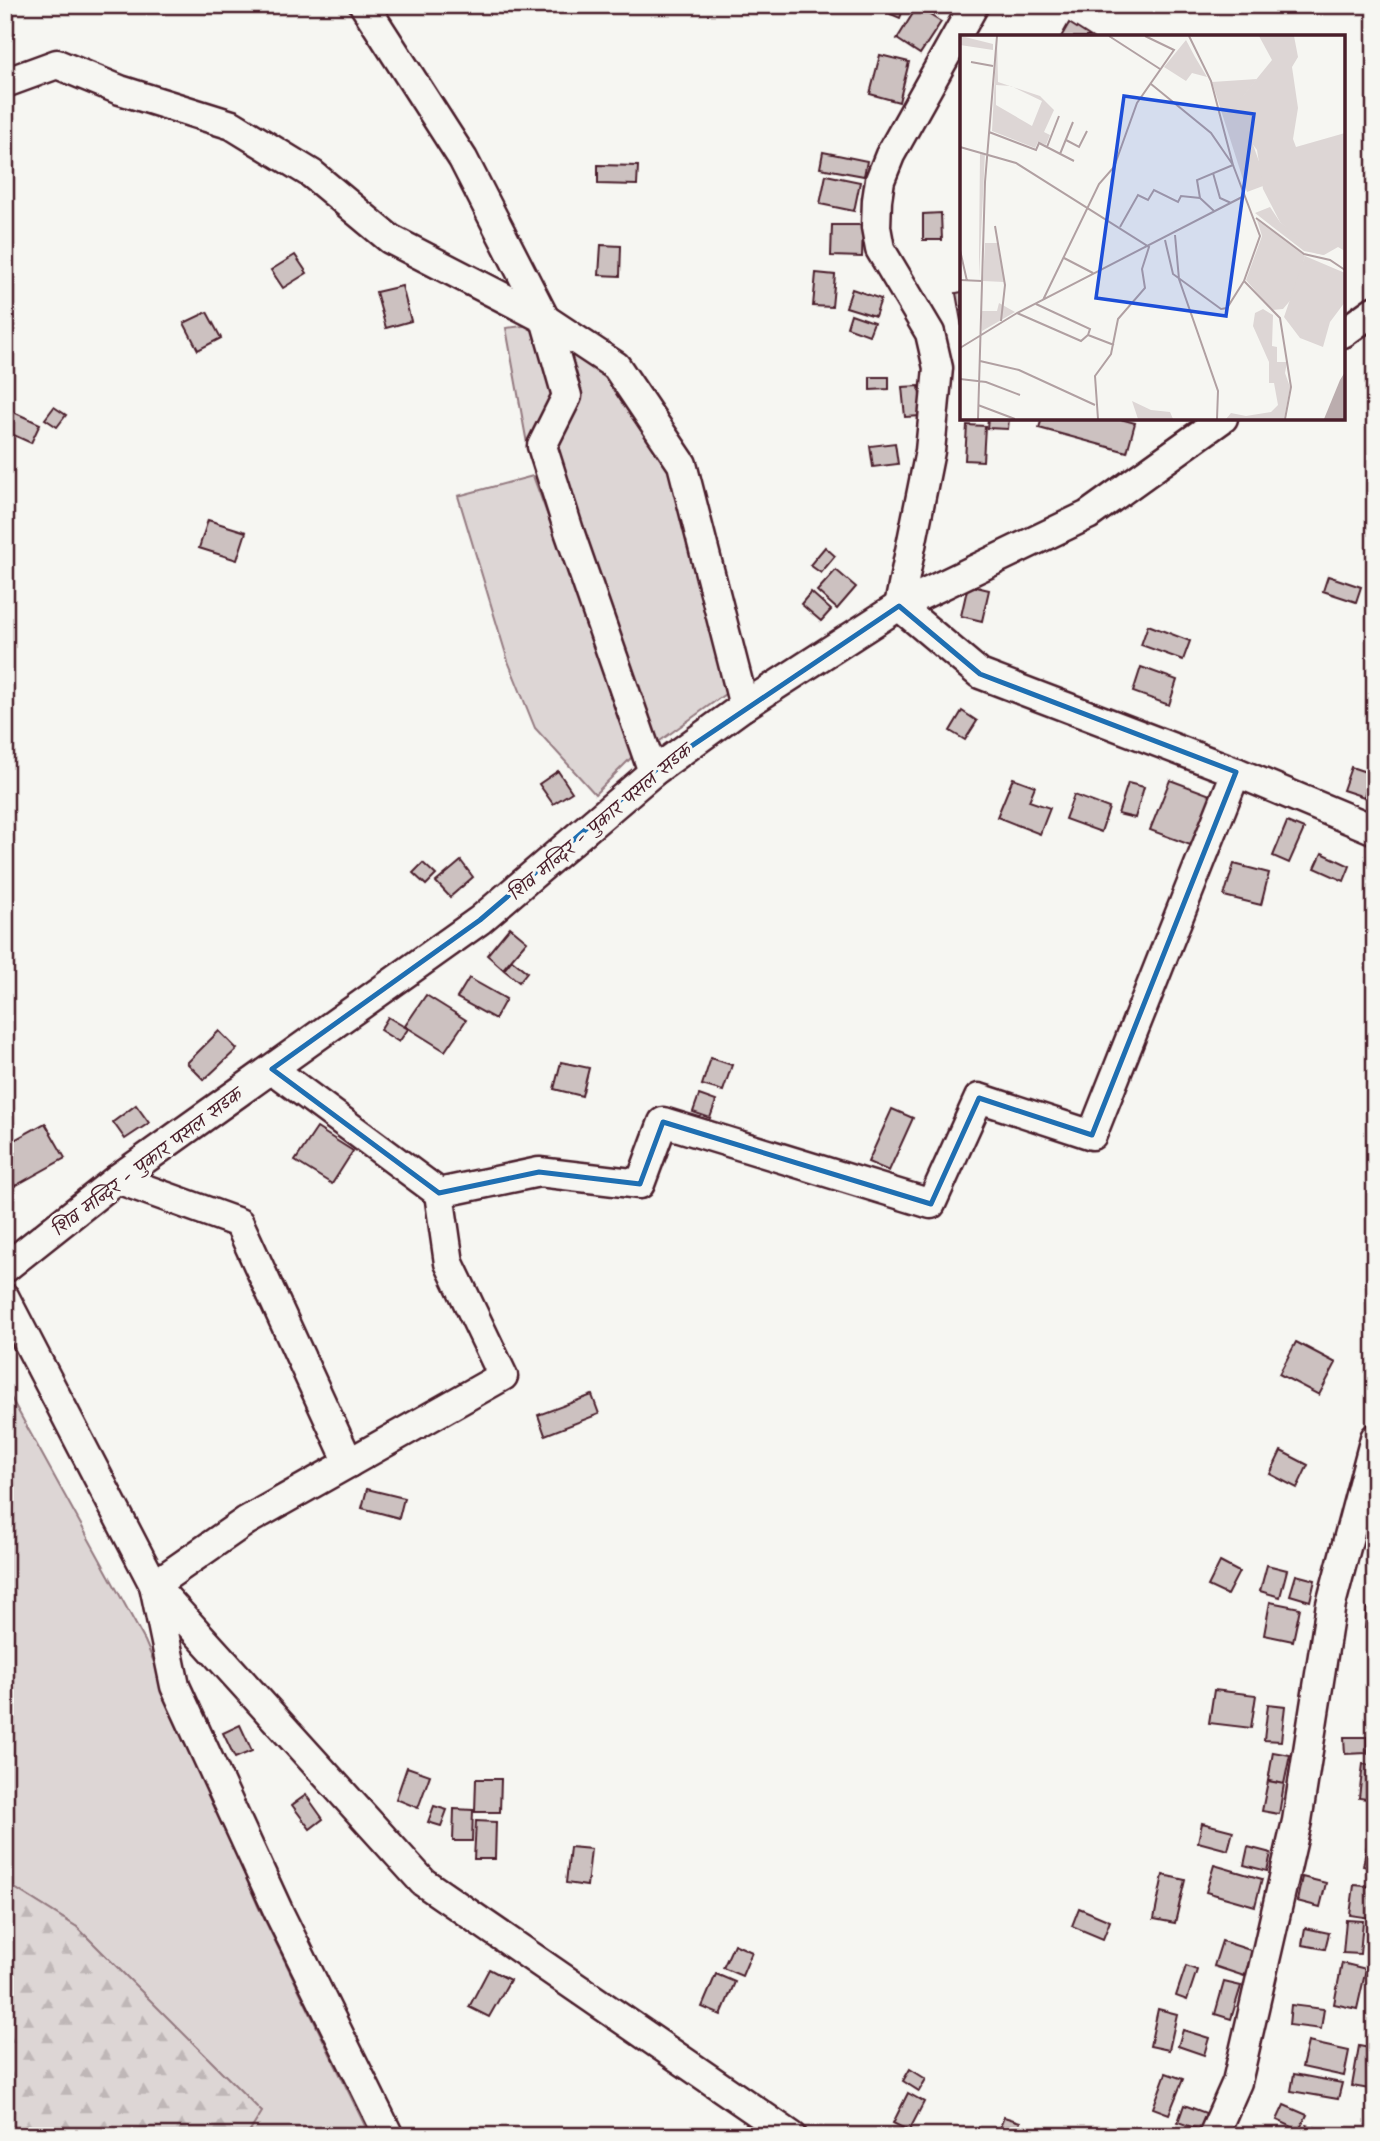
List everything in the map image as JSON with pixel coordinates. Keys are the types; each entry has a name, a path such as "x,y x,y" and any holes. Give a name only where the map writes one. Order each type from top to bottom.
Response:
{"street":[{"path":"364,5 463,159 545,319 567,396 542,446 653,772"},
{"path":"974,5 890,155 880,180 877,200 876,227 880,249 930,333 938,368 930,451 899,606 980,674 1236,772 1375,830"},
{"path":"5,83 57,64 120,90 232,125 312,174 390,239 545,319 616,366 682,464 744,706"},
{"path":"1345,331 1375,310"},
{"name":"शिव मन्दिर - पुकार पसल सडक","path":"5,1268 117,1179 480,920 653,772 744,706 899,606 1088,515 1220,420"},
{"path":"439,1192 539,1172 640,1184 663,1122 931,1204 979,1098 1092,1135 1236,772"},
{"path":"154,1585 246,1521 503,1376 449,1263 439,1192 272,1069"},
{"path":"117,1179 239,1223 349,1463"},
{"path":"5,1298 154,1585 423,1882 792,2136"},
{"path":"1213,2136 1237,2082 1297,1821 1331,1604 1375,1438"},
{"path":"154,1585 175,1686 280,1915 389,2136"}],"highlighted area":[{"path":"899,606 980,674 1236,772 1092,1135 979,1098 931,1204 663,1122 640,1184 539,1172 439,1193 272,1069 480,920 653,772"}],"green space":[{"path":"531,325 556,392 528,449 506,328"},
{"path":"564,347 607,372 669,466 732,689 653,746 553,454 579,405"},
{"path":"533,476 636,753 595,794 535,728 508,661 458,496"},
{"path":"5,1387 145,1641 258,1906 370,2136 247,2136 261,2112 77,1927 5,1882"},
{"path":"5,1882 77,1927 262,2112 247,2136 5,2136"}],"building":[{"path":"870,5 905,5 900,18"},
{"path":"917,7 941,22 920,54 897,39"},
{"path":"1069,23 1088,35 1062,35"},
{"path":"880,55 909,62 899,102 870,94"},
{"path":"823,152 867,161 864,176 820,168"},
{"path":"598,165 638,166 637,185 598,184"},
{"path":"826,175 860,182 854,211 820,204"},
{"path":"941,213 942,240 923,240 923,214"},
{"path":"832,225 863,225 862,257 831,256"},
{"path":"601,245 621,246 620,276 599,275"},
{"path":"295,255 307,273 283,288 271,270"},
{"path":"816,273 835,275 832,307 813,306"},
{"path":"402,286 411,321 386,328 376,292"},
{"path":"852,289 881,299 875,316 846,307"},
{"path":"960,292 960,316 956,293"},
{"path":"207,312 221,338 198,350 184,323"},
{"path":"851,314 874,322 869,335 847,327"},
{"path":"870,377 889,377 889,389 870,390"},
{"path":"919,386 922,416 905,417 902,387"},
{"path":"54,407 66,415 57,427 45,419"},
{"path":"9,410 40,424 31,443 5,431 5,419"},
{"path":"988,420 1009,420 1008,429 987,428"},
{"path":"1041,420 1124,420 1135,423 1127,452 1039,428"},
{"path":"967,425 985,426 983,461 965,460"},
{"path":"895,443 898,464 873,467 870,446"},
{"path":"208,520 246,532 237,560 199,548"},
{"path":"825,547 835,556 821,573 810,565"},
{"path":"836,570 856,587 837,609 817,591"},
{"path":"1328,576 1361,587 1356,602 1323,591"},
{"path":"968,585 989,590 982,621 961,616"},
{"path":"811,592 831,610 821,621 801,604"},
{"path":"1148,625 1190,641 1183,660 1141,645"},
{"path":"1141,667 1177,680 1169,705 1133,692"},
{"path":"962,711 977,721 965,740 950,731"},
{"path":"1351,767 1372,774 1364,797 1343,790"},
{"path":"1375,767 1375,800 1364,797"},
{"path":"558,771 572,792 553,804 539,784"},
{"path":"1013,778 1035,786 1029,801 1050,808 1040,834 997,817"},
{"path":"1170,780 1213,796 1193,846 1150,830"},
{"path":"1128,783 1144,787 1135,818 1118,814"},
{"path":"1074,795 1109,808 1101,832 1065,819"},
{"path":"1287,822 1304,829 1289,863 1273,856"},
{"path":"1322,853 1350,866 1344,881 1315,868"},
{"path":"461,861 473,877 450,897 436,882"},
{"path":"423,863 436,875 426,885 413,873"},
{"path":"1234,864 1269,873 1261,905 1224,896"},
{"path":"510,927 527,941 503,969 487,955"},
{"path":"512,960 527,972 519,982 504,970"},
{"path":"469,978 506,999 495,1019 457,998"},
{"path":"426,995 466,1020 445,1051 405,1026"},
{"path":"388,1017 408,1029 399,1042 380,1030"},
{"path":"219,1031 237,1049 204,1080 187,1063"},
{"path":"711,1058 732,1065 723,1091 702,1085"},
{"path":"561,1062 589,1068 582,1096 554,1089"},
{"path":"699,1095 716,1101 710,1118 693,1112"},
{"path":"136,1105 149,1123 125,1139 113,1122"},
{"path":"892,1109 913,1118 889,1171 868,1162"},
{"path":"45,1123 65,1158 15,1186 5,1168 5,1145"},
{"path":"317,1128 353,1151 332,1184 295,1161"},
{"path":"1296,1342 1336,1363 1319,1395 1279,1374"},
{"path":"592,1395 599,1414 545,1435 538,1415"},
{"path":"1281,1451 1308,1465 1297,1488 1270,1474"},
{"path":"367,1489 404,1498 399,1518 362,1508"},
{"path":"1220,1562 1239,1572 1227,1595 1208,1586"},
{"path":"1267,1565 1287,1570 1280,1597 1260,1591"},
{"path":"1296,1575 1315,1580 1310,1601 1290,1595"},
{"path":"1270,1602 1300,1608 1293,1641 1264,1635"},
{"path":"1367,1608 1375,1608 1375,1629 1365,1628"},
{"path":"1214,1690 1256,1695 1251,1728 1209,1723"},
{"path":"1268,1704 1285,1706 1281,1741 1264,1740"},
{"path":"240,1725 252,1751 235,1758 223,1733"},
{"path":"1344,1737 1367,1737 1367,1753 1345,1754"},
{"path":"1273,1752 1290,1755 1284,1784 1268,1781"},
{"path":"1363,1764 1375,1766 1375,1800 1359,1798"},
{"path":"407,1767 430,1775 418,1808 396,1799"},
{"path":"476,1779 501,1779 500,1812 475,1812"},
{"path":"1268,1781 1284,1784 1279,1814 1262,1811"},
{"path":"306,1795 323,1819 310,1829 292,1805"},
{"path":"434,1806 447,1810 441,1826 428,1822"},
{"path":"454,1809 473,1810 472,1841 453,1841"},
{"path":"476,1821 496,1822 495,1859 474,1859"},
{"path":"1202,1823 1233,1831 1228,1850 1198,1842"},
{"path":"1369,1835 1375,1836 1375,1869 1363,1866"},
{"path":"570,1847 591,1849 587,1886 566,1883"},
{"path":"1248,1847 1271,1853 1267,1871 1244,1865"},
{"path":"1214,1865 1262,1879 1255,1906 1206,1892"},
{"path":"1163,1875 1185,1880 1175,1923 1154,1919"},
{"path":"1302,1877 1326,1883 1320,1907 1297,1901"},
{"path":"1354,1885 1375,1887 1371,1918 1350,1915"},
{"path":"1079,1908 1110,1921 1103,1939 1072,1926"},
{"path":"1346,1920 1363,1921 1360,1954 1343,1953"},
{"path":"1305,1928 1329,1933 1325,1949 1302,1945"},
{"path":"1222,1941 1253,1951 1244,1976 1214,1966"},
{"path":"734,1944 752,1952 742,1976 723,1968"},
{"path":"1342,1963 1366,1969 1357,2009 1334,2004"},
{"path":"1186,1966 1197,1970 1187,2000 1176,1996"},
{"path":"489,1969 510,1980 489,2017 469,2007"},
{"path":"716,1974 735,1982 721,2015 702,2007"},
{"path":"1224,1982 1241,1986 1231,2019 1215,2014"},
{"path":"1291,2005 1324,2009 1321,2029 1289,2025"},
{"path":"1158,2009 1177,2014 1169,2050 1150,2046"},
{"path":"1183,2030 1209,2038 1204,2055 1178,2046"},
{"path":"1308,2042 1349,2051 1344,2076 1302,2067"},
{"path":"1359,2046 1375,2049 1375,2090 1352,2086"},
{"path":"910,2069 926,2079 919,2091 903,2081"},
{"path":"1166,2073 1183,2079 1169,2114 1153,2108"},
{"path":"1294,2074 1342,2083 1338,2099 1291,2091"},
{"path":"908,2093 924,2102 909,2131 893,2123"},
{"path":"1184,2105 1206,2113 1200,2130 1178,2122"},
{"path":"1284,2105 1307,2115 1299,2130 1277,2120"},
{"path":"1004,2117 1020,2122 1016,2136 997,2135"},
{"path":"1307,2125 1325,2131 1324,2136 1304,2136"}]}
